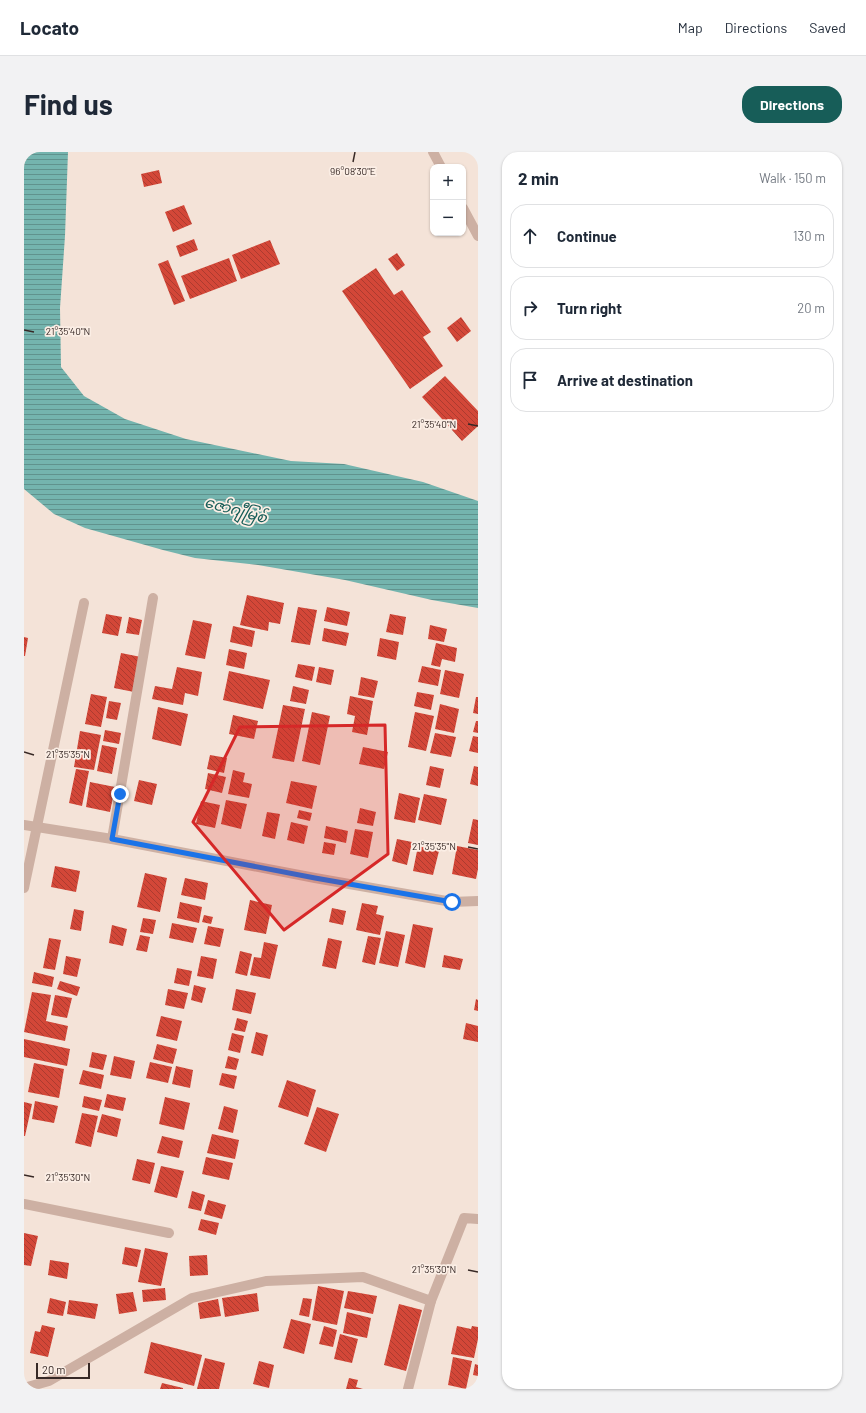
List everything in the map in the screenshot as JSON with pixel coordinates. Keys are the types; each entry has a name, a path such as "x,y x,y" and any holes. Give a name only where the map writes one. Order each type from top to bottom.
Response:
{"street":[{"path":"433,152 439,164"},
{"path":"466,214 478,236"},
{"path":"112,839 153,598"},
{"path":"24,888 84,603"},
{"path":"24,825 112,839 315,878 452,902 478,901"},
{"path":"24,1204 169,1233"},
{"path":"408,1389 431,1301 464,1218 478,1219"},
{"path":"24,1388 49,1381 192,1298 266,1281 363,1277 431,1301"}],"highlighted area":[{"path":"385,725 388,854 284,930 193,822 240,727"}],"water":[{"name":"ဇော်ဂျီမြစ်","path":"24,152 68,152 65,236 60,308 61,367 84,396 125,419 186,439 291,461 344,464 423,482 478,501 478,608 432,600 345,580 258,565 195,558 163,550 85,528 54,514 24,489"}],"building":[{"path":"159,170 162,183 144,187 141,174"},
{"path":"184,205 192,224 173,232 165,212"},
{"path":"194,239 198,250 180,257 176,246"},
{"path":"270,240 280,264 241,279 232,255"},
{"path":"397,253 405,265 397,271 388,259"},
{"path":"229,258 237,281 190,299 181,276"},
{"path":"168,260 185,301 174,305 158,264"},
{"path":"376,268 394,295 402,290 431,332 423,337 443,366 410,389 342,291"},
{"path":"461,317 471,331 457,342 447,328"},
{"path":"445,376 478,411 478,426 462,441 422,397"},
{"path":"247,595 284,603 280,624 269,622 268,631 240,625"},
{"path":"298,607 317,610 310,645 291,642"},
{"path":"327,607 350,612 347,626 324,621"},
{"path":"106,614 122,617 118,636 102,633"},
{"path":"390,614 406,617 403,635 386,632"},
{"path":"129,617 142,620 139,635 126,633"},
{"path":"193,620 212,624 205,659 185,655"},
{"path":"430,625 447,629 444,642 428,639"},
{"path":"233,626 255,631 252,647 230,642"},
{"path":"324,628 349,633 346,646 322,641"},
{"path":"24,637 28,638 25,656 24,656"},
{"path":"380,638 399,642 396,660 377,656"},
{"path":"436,643 457,648 455,662 442,659 440,667 431,665"},
{"path":"229,649 247,653 244,669 226,665"},
{"path":"121,653 141,657 134,692 114,688"},
{"path":"298,664 315,667 312,681 295,677"},
{"path":"422,666 441,670 438,686 418,682"},
{"path":"177,667 202,672 198,696 185,693 183,705 152,699 155,686 172,689"},
{"path":"319,667 334,670 331,685 316,682"},
{"path":"445,670 464,674 459,698 440,694"},
{"path":"229,671 270,680 263,709 223,700"},
{"path":"361,677 378,681 374,698 358,695"},
{"path":"293,686 309,690 306,704 290,701"},
{"path":"417,692 434,695 431,710 414,706"},
{"path":"91,694 107,697 101,727 85,724"},
{"path":"350,696 373,701 367,735 352,732 355,716 347,714"},
{"path":"476,697 478,697 478,714 473,713"},
{"path":"109,701 121,703 117,720 106,718"},
{"path":"440,704 459,709 454,733 435,729"},
{"path":"283,705 305,709 294,762 272,758"},
{"path":"158,707 188,714 181,746 152,739"},
{"path":"312,712 330,716 320,765 302,761"},
{"path":"415,712 434,716 426,751 408,747"},
{"path":"233,715 258,721 254,739 229,734"},
{"path":"476,721 478,721 478,733 473,732"},
{"path":"105,730 121,733 119,744 103,741"},
{"path":"80,731 101,735 94,770 74,767"},
{"path":"435,733 456,737 451,757 430,753"},
{"path":"473,736 478,737 478,753 469,751"},
{"path":"102,745 117,748 112,774 97,771"},
{"path":"363,747 388,752 384,769 359,764"},
{"path":"210,755 227,758 224,773 207,769"},
{"path":"430,766 444,769 440,788 426,785"},
{"path":"474,766 478,767 478,786 470,784"},
{"path":"76,769 89,771 82,806 69,803"},
{"path":"233,770 245,773 243,782 252,784 249,798 228,794"},
{"path":"208,773 226,777 222,793 205,789"},
{"path":"139,780 157,784 152,805 134,801"},
{"path":"291,781 317,786 312,809 286,803"},
{"path":"90,782 115,787 110,812 86,807"},
{"path":"399,793 420,798 415,823 394,819"},
{"path":"424,794 447,799 441,825 418,820"},
{"path":"226,800 247,804 241,829 221,824"},
{"path":"201,801 220,805 215,828 196,824"},
{"path":"360,808 376,812 373,826 357,823"},
{"path":"299,810 312,813 310,821 297,818"},
{"path":"267,812 280,814 275,839 262,836"},
{"path":"473,819 478,820 478,845 468,843"},
{"path":"291,822 308,826 304,844 287,840"},
{"path":"326,826 348,831 346,843 324,838"},
{"path":"355,829 373,832 368,858 350,854"},
{"path":"397,839 412,842 407,865 392,861"},
{"path":"324,842 336,844 334,855 322,853"},
{"path":"418,846 439,851 433,875 413,871"},
{"path":"457,846 478,850 478,869 476,879 452,874"},
{"path":"55,866 80,871 76,892 51,887"},
{"path":"145,873 167,878 160,912 137,907"},
{"path":"185,878 208,883 205,900 181,895"},
{"path":"250,900 272,905 266,934 244,930"},
{"path":"180,902 202,907 199,923 177,918"},
{"path":"362,903 378,906 376,914 384,916 380,935 356,930"},
{"path":"332,908 346,911 343,925 329,922"},
{"path":"74,909 84,911 81,931 70,929"},
{"path":"204,915 213,917 211,924 202,922"},
{"path":"143,918 156,920 153,934 140,932"},
{"path":"172,923 197,928 193,943 169,938"},
{"path":"413,924 433,928 425,968 405,963"},
{"path":"112,925 127,929 123,946 109,943"},
{"path":"208,926 224,929 220,947 204,944"},
{"path":"386,931 405,935 398,967 379,963"},
{"path":"140,935 150,937 147,952 136,950"},
{"path":"368,936 381,938 375,965 362,962"},
{"path":"49,938 61,940 55,970 43,968"},
{"path":"328,938 342,941 336,969 322,966"},
{"path":"264,942 278,945 270,979 250,975 254,957 261,958"},
{"path":"240,951 252,954 247,976 235,973"},
{"path":"444,955 463,959 460,970 442,967"},
{"path":"66,956 81,959 77,977 63,974"},
{"path":"201,956 217,959 213,979 197,976"},
{"path":"177,968 192,971 189,986 174,983"},
{"path":"34,972 54,977 52,987 32,983"},
{"path":"60,981 80,987 77,996 57,989"},
{"path":"194,985 206,988 202,1003 191,1000"},
{"path":"168,989 188,993 184,1009 165,1005"},
{"path":"236,989 256,993 251,1014 232,1010"},
{"path":"32,992 51,995 46,1021 68,1026 65,1041 24,1032"},
{"path":"55,995 72,998 67,1018 51,1015"},
{"path":"476,999 478,1000 478,1011 474,1010"},
{"path":"161,1016 182,1021 177,1041 156,1036"},
{"path":"237,1018 248,1021 245,1032 234,1030"},
{"path":"466,1023 478,1026 478,1042 463,1039"},
{"path":"256,1032 268,1035 263,1056 251,1053"},
{"path":"232,1033 244,1036 240,1053 228,1050"},
{"path":"24,1039 70,1049 67,1066 24,1057"},
{"path":"157,1044 177,1049 173,1064 153,1059"},
{"path":"92,1052 107,1055 103,1070 89,1067"},
{"path":"114,1056 135,1061 131,1079 110,1075"},
{"path":"228,1056 239,1059 236,1070 225,1068"},
{"path":"150,1062 172,1067 168,1083 146,1078"},
{"path":"34,1063 64,1069 59,1098 28,1092"},
{"path":"176,1066 193,1070 190,1088 172,1084"},
{"path":"83,1070 104,1075 101,1089 79,1084"},
{"path":"222,1073 237,1076 234,1089 219,1085"},
{"path":"287,1080 316,1090 308,1117 278,1107"},
{"path":"107,1094 126,1098 123,1111 104,1107"},
{"path":"84,1096 102,1100 99,1111 82,1107"},
{"path":"165,1097 190,1103 184,1130 159,1124"},
{"path":"35,1101 58,1106 54,1123 32,1119"},
{"path":"24,1102 32,1104 25,1136 24,1136"},
{"path":"224,1106 238,1110 233,1133 218,1129"},
{"path":"317,1107 339,1114 326,1152 304,1144"},
{"path":"82,1113 98,1116 91,1147 75,1143"},
{"path":"102,1114 121,1119 117,1137 97,1132"},
{"path":"212,1134 239,1140 235,1159 207,1153"},
{"path":"162,1136 183,1141 179,1158 157,1153"},
{"path":"206,1157 233,1163 229,1180 202,1174"},
{"path":"137,1159 155,1163 150,1184 132,1180"},
{"path":"161,1166 184,1171 177,1198 154,1192"},
{"path":"192,1191 205,1195 201,1211 188,1208"},
{"path":"208,1200 226,1205 222,1219 204,1214"},
{"path":"201,1219 219,1223 216,1235 198,1230"},
{"path":"24,1233 38,1236 31,1266 24,1265"},
{"path":"125,1247 141,1250 137,1267 122,1264"},
{"path":"145,1248 168,1253 161,1286 138,1282"},
{"path":"207,1255 208,1275 190,1276 189,1256"},
{"path":"50,1260 69,1263 67,1279 48,1275"},
{"path":"318,1286 344,1291 337,1325 312,1320"},
{"path":"165,1288 166,1300 143,1302 142,1290"},
{"path":"348,1291 377,1296 373,1314 344,1308"},
{"path":"133,1292 137,1311 119,1314 116,1294"},
{"path":"257,1293 259,1311 225,1317 222,1298"},
{"path":"50,1298 66,1302 63,1316 47,1313"},
{"path":"303,1298 312,1299 309,1317 299,1315"},
{"path":"218,1299 221,1316 200,1319 198,1303"},
{"path":"69,1300 98,1304 95,1319 67,1314"},
{"path":"399,1304 422,1310 406,1371 384,1365"},
{"path":"347,1312 371,1318 367,1338 343,1333"},
{"path":"291,1319 311,1324 304,1354 283,1348"},
{"path":"42,1325 55,1328 48,1357 30,1353 35,1331 40,1332"},
{"path":"324,1326 337,1330 333,1347 319,1344"},
{"path":"457,1326 471,1329 472,1326 478,1327 478,1339 474,1358 451,1354"},
{"path":"340,1334 358,1339 352,1363 334,1359"},
{"path":"151,1342 202,1355 194,1386 144,1373"},
{"path":"453,1357 472,1361 466,1389 448,1385"},
{"path":"205,1358 225,1363 219,1389 197,1389"},
{"path":"259,1361 274,1365 269,1388 253,1384"},
{"path":"475,1364 478,1365 478,1376 473,1375"},
{"path":"349,1378 358,1380 356,1387 363,1389 346,1389"},
{"path":"162,1383 183,1388 183,1389 160,1389"}],"route":[{"path":"120,794 112,839 315,878 452,902"}]}
